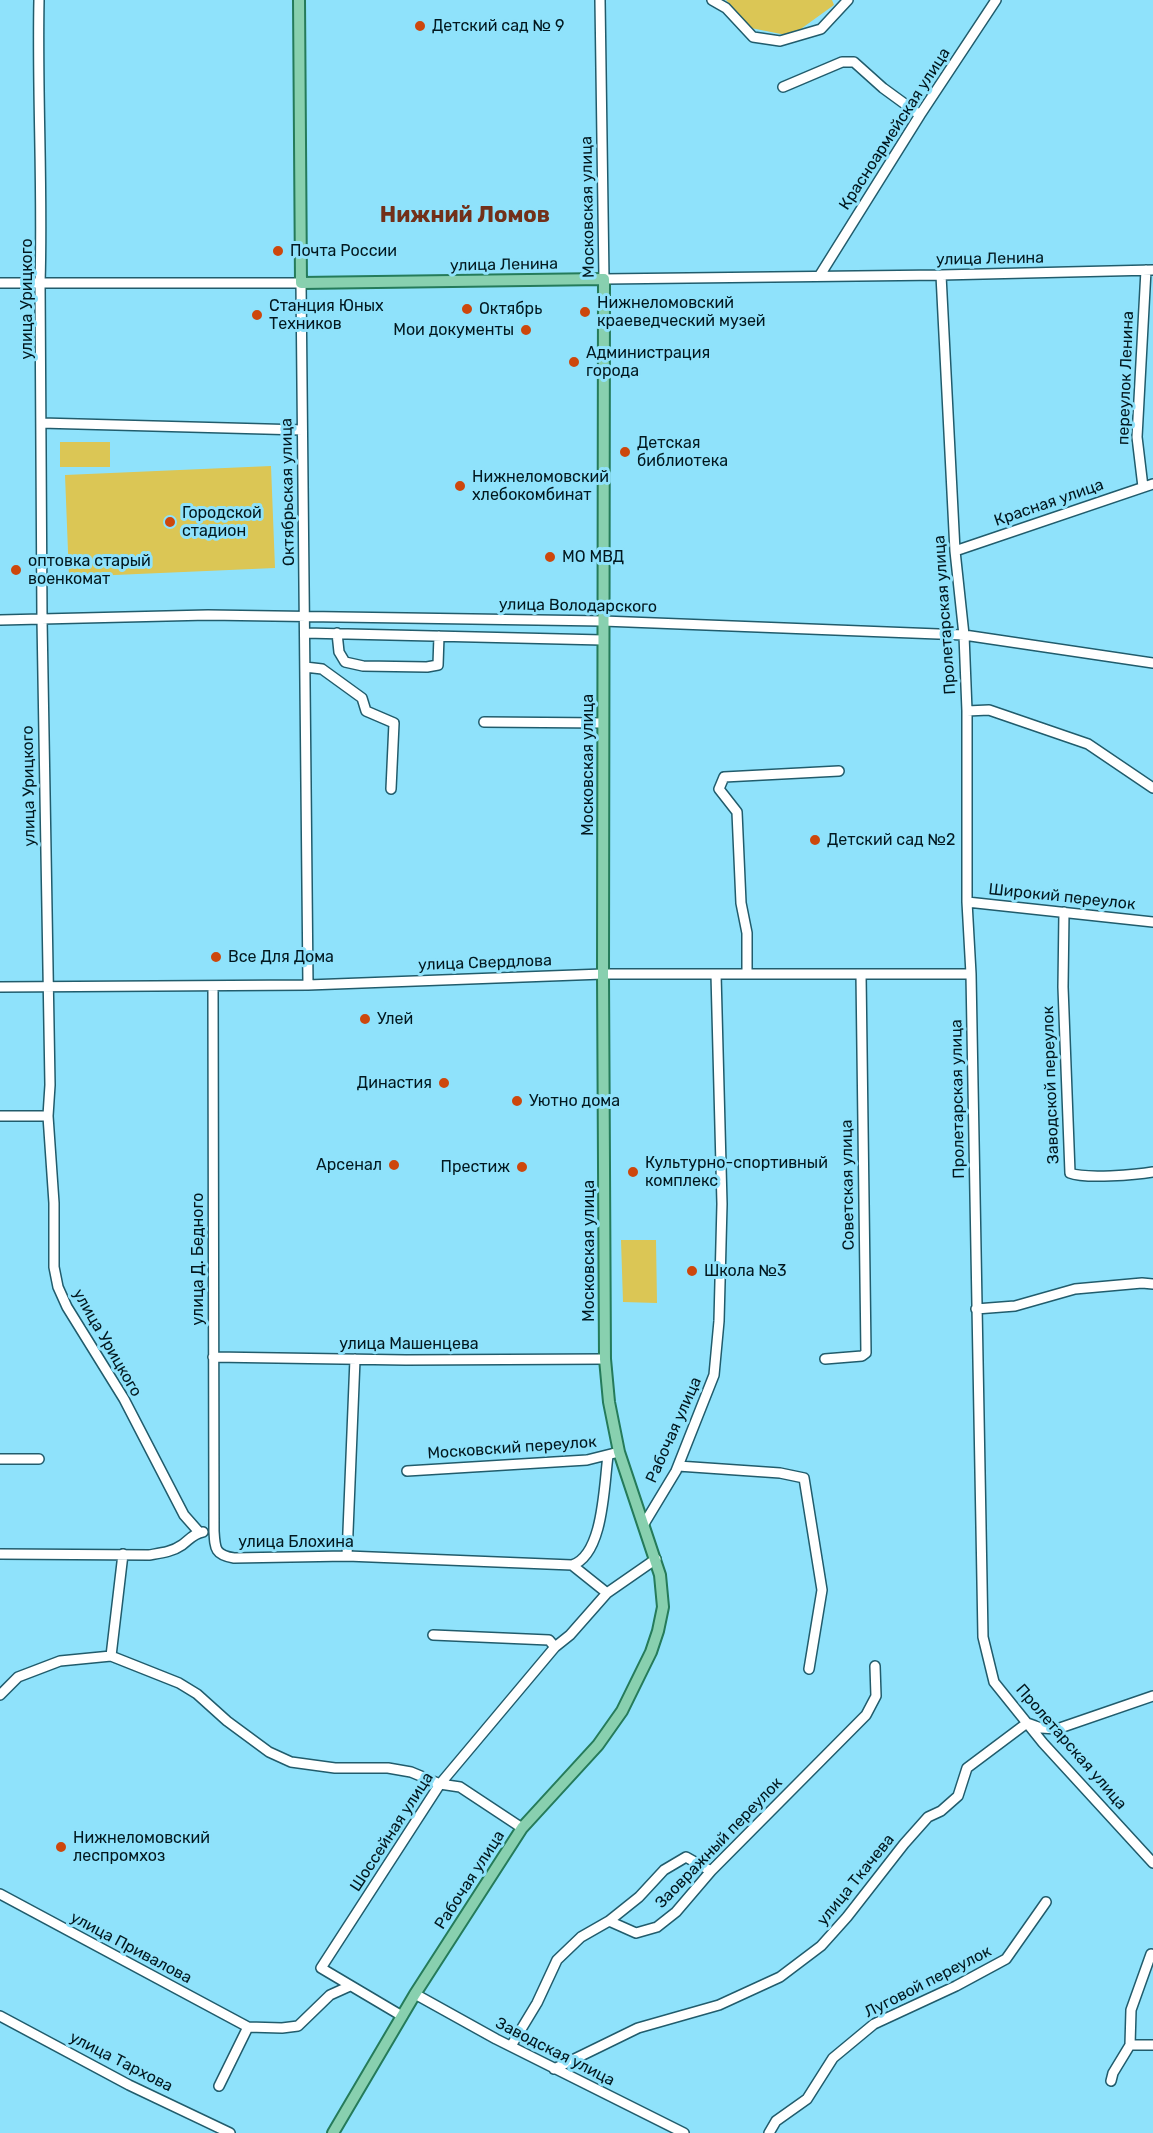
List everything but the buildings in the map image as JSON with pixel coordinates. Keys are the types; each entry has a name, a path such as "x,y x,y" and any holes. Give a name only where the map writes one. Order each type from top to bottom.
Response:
{"main road":[{"name":"Октябрьская улица","path":"298,0 301,283"},
{"name":"улица Ленина","path":"301,283 604,279"},
{"name":"Московская улица","path":"604,279 605,1359 609,1402 619,1452 644,1524"},
{"name":"Рабочая улица","path":"415,1994 522,1828 598,1745 622,1711 637,1683 655,1641 663,1607 663,1592 656,1559 644,1524"},
{"path":"333,2133 415,1994"}],"street":[{"name":"улица Урицкого","path":"39,0 38,66 42,228 40,284 42,619 50,1085 48,1116 54,1203 54,1268 58,1287 67,1307 124,1400 184,1515 199,1532"},
{"name":"Московская улица","path":"600,0 604,279"},
{"path":"712,0 726,8 753,37 780,41 821,28 848,0"},
{"name":"Красноармейская улица","path":"820,275 996,0"},
{"path":"783,87 843,62 855,62 883,88 920,116"},
{"name":"улица Ленина","path":"604,279 1149,270"},
{"name":"переулок Ленина","path":"1143,487 1137,437 1149,270"},
{"name":"Пролетарская улица","path":"941,275 954,551 964,635 967,711 967,902 971,974 983,1637 994,1682 1027,1723 1153,1863"},
{"name":"улица Ленина","path":"0,283 301,283"},
{"name":"Октябрьская улица","path":"301,283 308,985"},
{"path":"41,423 302,430"},
{"name":"Красная улица","path":"954,551 1153,484"},
{"name":"улица Володарского","path":"4,620 208,615 603,621 964,635 1153,663"},
{"path":"0,629 4,620"},
{"path":"305,633 603,640"},
{"path":"337,633 339,652 345,662 363,666 428,667 438,664 439,636"},
{"path":"305,667 322,669 362,698 366,711 394,723 391,789"},
{"path":"967,711 989,711 1088,744 1153,788"},
{"path":"484,722 603,723"},
{"path":"747,974 747,933 741,903 737,812 719,789 724,777 839,771"},
{"name":"Широкий переулок","path":"967,902 1153,922"},
{"name":"Заводской переулок","path":"1064,912 1063,987 1070,1173 1077,1176 1097,1176 1153,1172"},
{"name":"улица Свердлова","path":"0,987 308,985 603,974 971,974"},
{"name":"Рабочая улица","path":"644,1524 678,1466 714,1375 719,1321 722,1204 716,974"},
{"name":"Советская улица","path":"825,1359 862,1356 866,1353 861,974"},
{"name":"улица Д. Бедного","path":"213,986 214,1531"},
{"path":"0,1116 48,1116"},
{"path":"976,1309 1015,1306 1075,1289 1142,1282 1153,1284"},
{"name":"улица Машенцева","path":"213,1357 605,1359"},
{"path":"347,1556 354,1359"},
{"name":"Московский переулок","path":"406,1472 587,1460 619,1452"},
{"path":"572,1565 585,1556 600,1525 608,1456"},
{"path":"0,1459 39,1459"},
{"path":"678,1466 780,1473 804,1478 822,1590 809,1669"},
{"name":"улица Блохина","path":"199,1532 214,1531 218,1552 223,1557 234,1558 347,1556 572,1565"},
{"path":"0,1554 149,1555 181,1546 199,1532"},
{"path":"111,1656 123,1554"},
{"name":"Шоссейная улица","path":"402,2016 321,1968 440,1784 555,1647 570,1635 607,1593 656,1559"},
{"path":"572,1565 607,1593"},
{"path":"433,1635 549,1640 555,1647"},
{"path":"0,1695 18,1677 60,1660 111,1656 179,1683 197,1694 227,1721 269,1752 291,1762 335,1768 388,1768 411,1773 440,1784 460,1787 522,1828"},
{"name":"Заовражный переулок","path":"609,1921 636,1933 657,1927 676,1912 711,1870 866,1715 876,1696 875,1666"},
{"path":"1027,1723 1041,1728 1057,1729 1153,1696"},
{"name":"улица Ткачева","path":"554,2068 638,2028 719,2005 780,1977 821,1946 928,1817 941,1811 958,1796 966,1768 1027,1723"},
{"path":"511,2046 537,2003 557,1960 581,1937 609,1921 639,1897 664,1870 686,1857 711,1870"},
{"name":"улица Привалова","path":"2,1899 248,2027"},
{"name":"Луговой переулок","path":"769,2133 776,2121 807,2099 833,2058 874,2024 956,1986 1006,1959 1046,1902"},
{"path":"1111,2081 1113,2073 1130,2045 1131,2010 1151,1954"},
{"path":"219,2086 248,2027 298,2026 330,1995 350,1986"},
{"name":"Заводская улица","path":"415,1994 511,2046 684,2133"},
{"name":"улица Тархова","path":"0,2016 129,2085 230,2133"},
{"path":"1130,2045 1153,2045"}],"shaded area":[{"path":"726,0 832,0 834,5 791,36 751,28"},
{"path":"60,442 110,442 110,467 60,467"},
{"name":"Городской стадион","path":"271,466 275,568 69,577 65,475"},
{"path":"621,1240 656,1240 657,1303 623,1302"}],"place":[{"name":"Детский сад № 9","path":"420,26"},
{"name":"Почта России","path":"278,251"},
{"name":"Октябрь","path":"467,309"},
{"name":"Нижнеломовский краеведческий музей","path":"585,312"},
{"name":"Станция Юных Техников","path":"257,315"},
{"name":"Мои документы","path":"526,330"},
{"name":"Администрация города","path":"574,362"},
{"name":"Детская библиотека","path":"625,452"},
{"name":"Нижнеломовский хлебокомбинат","path":"460,486"},
{"name":"Городской стадион","path":"170,522"},
{"name":"МО МВД","path":"550,557"},
{"name":"оптовка старый военкомат","path":"16,570"},
{"name":"Детский сад №2","path":"815,840"},
{"name":"Все Для Дома","path":"216,957"},
{"name":"Улей","path":"365,1019"},
{"name":"Династия","path":"444,1083"},
{"name":"Уютно дома","path":"517,1101"},
{"name":"Арсенал","path":"394,1165"},
{"name":"Престиж","path":"522,1167"},
{"name":"Культурно-спортивный комплекс","path":"633,1172"},
{"name":"Школа №3","path":"692,1271"},
{"name":"Нижнеломовский леспромхоз","path":"61,1847"}],"district":[{"name":"Нижний Ломов","path":"465,216"}]}
